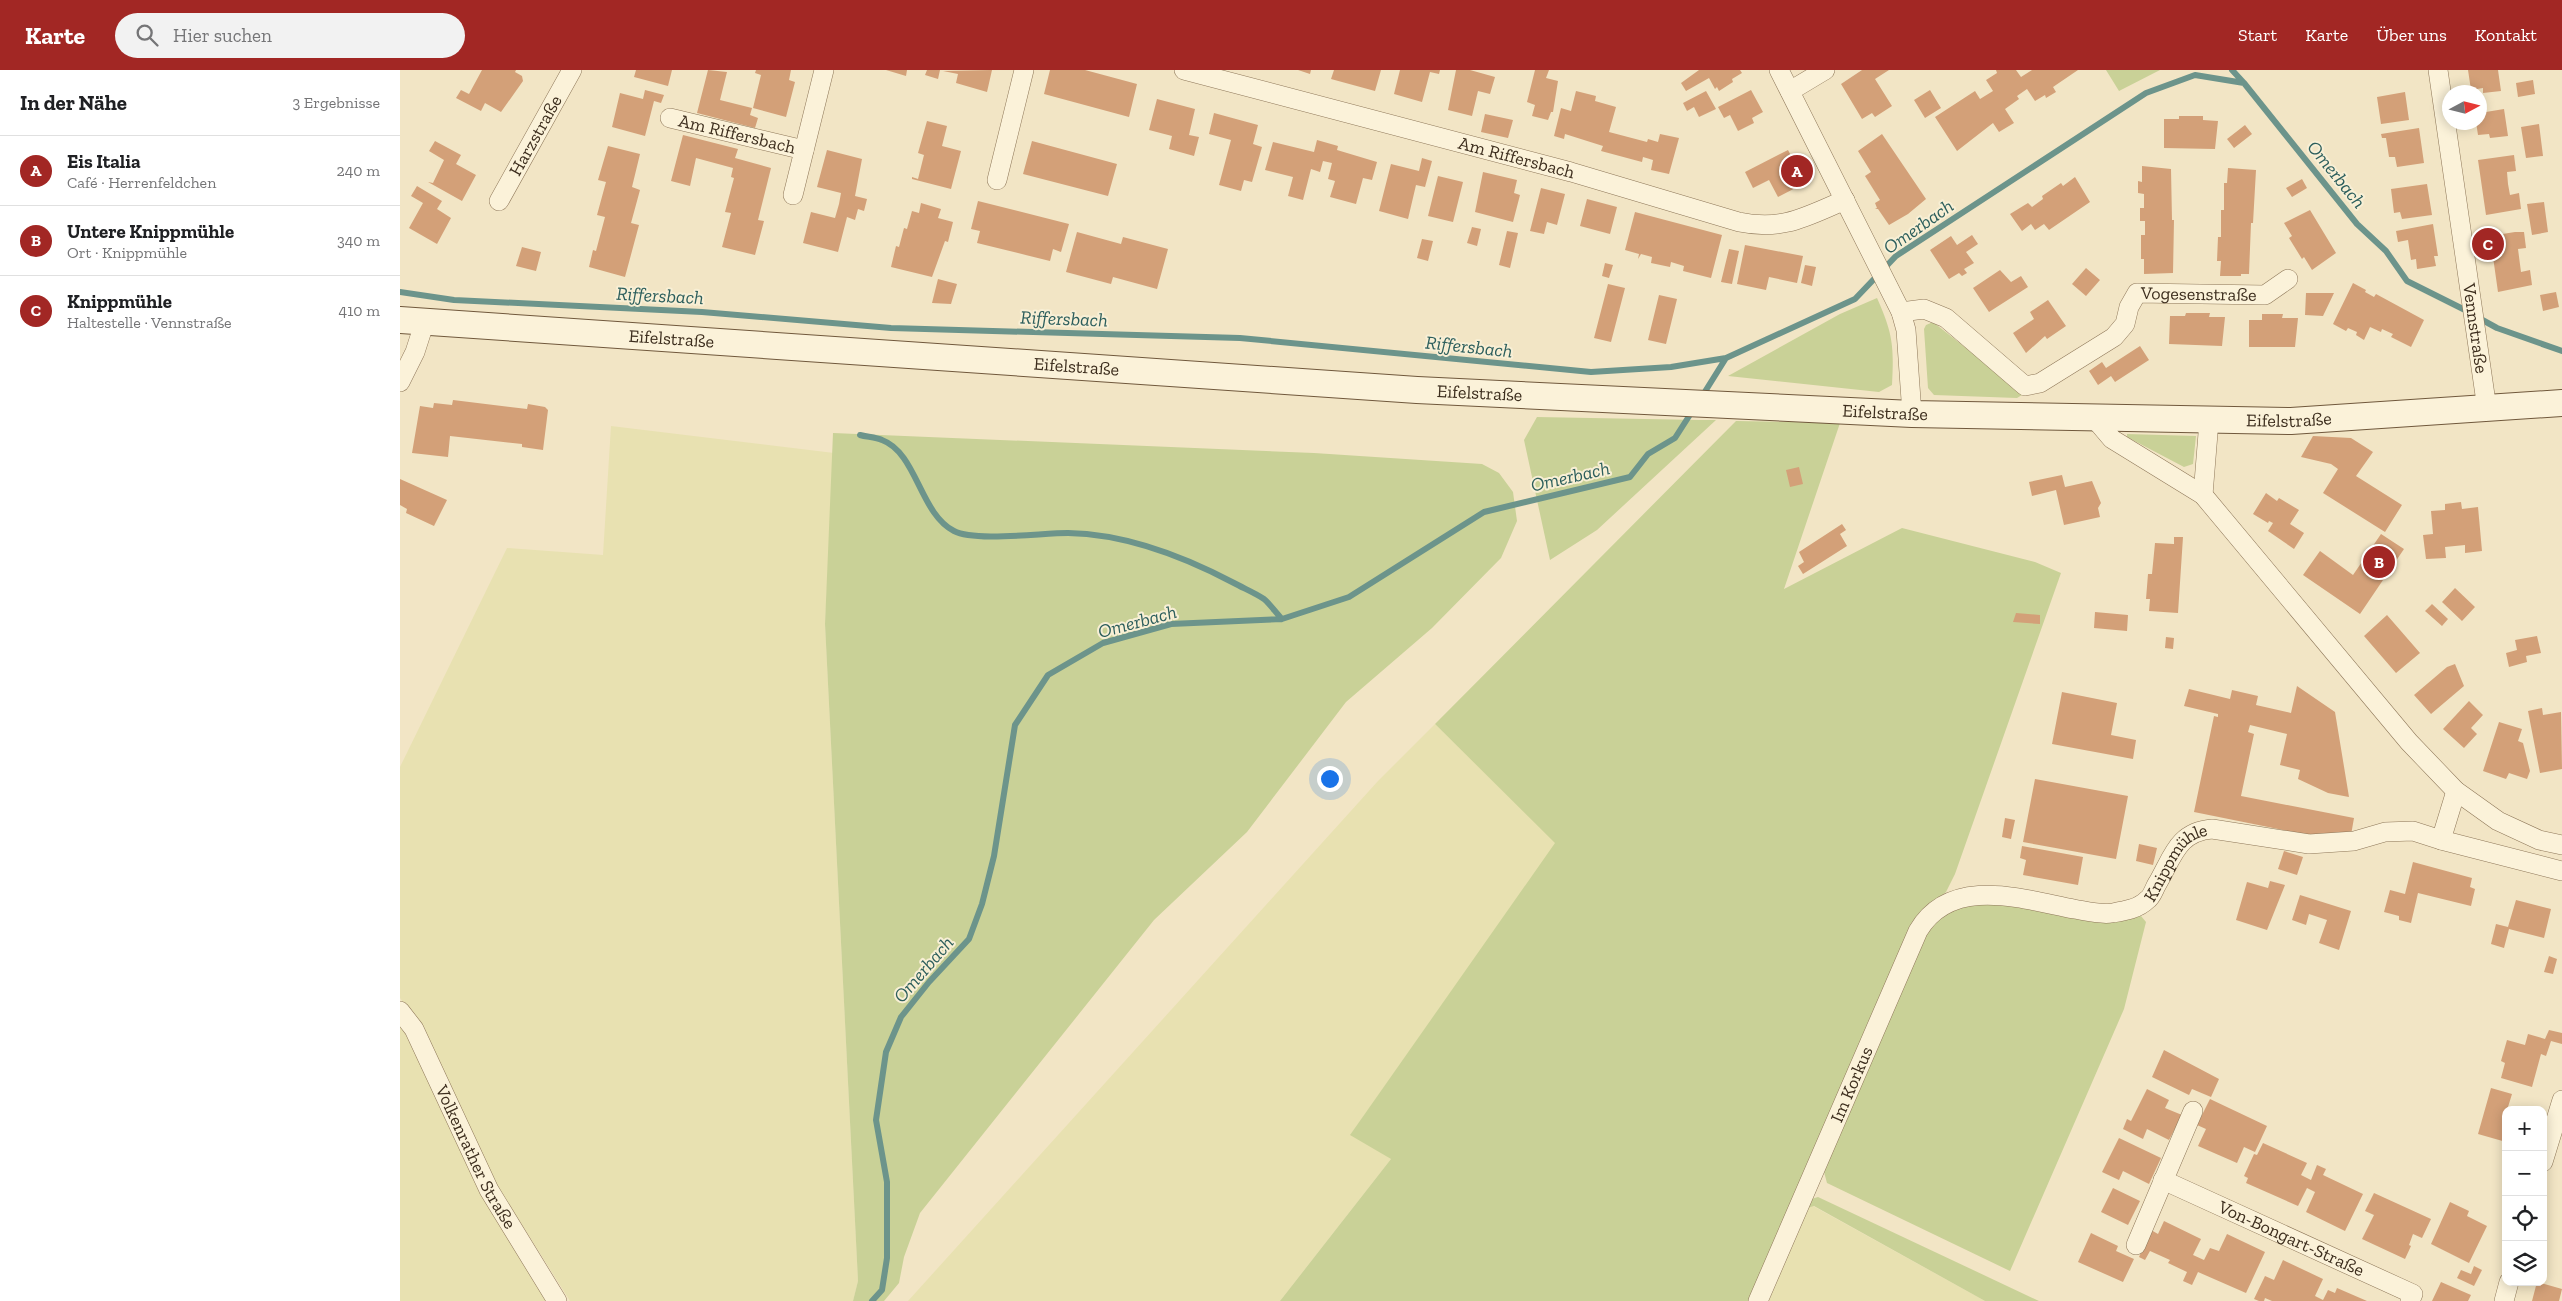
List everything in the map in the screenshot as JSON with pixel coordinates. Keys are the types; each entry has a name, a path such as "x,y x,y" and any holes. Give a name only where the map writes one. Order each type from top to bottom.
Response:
{"main road":[{"name":"Eifelstraße","path":"412,322 1387,388 1912,414 2208,422 2291,421 2562,403"}],"street":[{"name":"Harzstraße","path":"499,201 572,70"},
{"name":"Am Riffersbach","path":"793,195 824,70"},
{"path":"997,180 1024,70"},
{"name":"Am Riffersbach","path":"1184,70 1571,172 1745,224 1780,226 1845,200"},
{"path":"1779,70 1901,312 1906,330 1912,414"},
{"path":"1790,91 1825,70"},
{"name":"Vennstraße","path":"2438,70 2488,409"},
{"name":"Am Riffersbach","path":"670,118 804,150"},
{"name":"Vogesenstraße","path":"1901,312 1924,309 1946,318 2026,386 2040,383 2114,337 2126,324 2129,307 2137,293 2266,295 2288,279"},
{"path":"400,382 415,352 412,322"},
{"path":"2095,419 2112,439 2203,495 2409,742 2456,791 2498,821 2539,840 2562,845"},
{"path":"2203,495 2208,422"},
{"path":"2441,840 2456,791"},
{"name":"Knippmühle","path":"1974,896 2008,897 2092,912 2111,913 2135,908 2149,900 2186,836 2200,830 2212,829 2309,844 2354,841 2384,832 2413,831 2562,871"},
{"name":"Im Korkus","path":"1758,1301 1918,931 1926,918 1943,904 1955,899 1974,896"},
{"name":"Volkenrather Straße","path":"400,1011 414,1029 489,1190 557,1301"},
{"path":"2546,1151 2562,1100"},
{"path":"2136,1245 2193,1110"},
{"name":"Von-Bongart-Straße","path":"2163,1180 2413,1294 2410,1301"},
{"path":"2504,1301 2508,1286"}],"shaded area":[{"path":"611,426 834,453 825,624 858,1281 853,1301 570,1301 497,1185 419,1024 400,998 400,767 507,548 603,555"},
{"path":"1435,724 1556,843 1351,1134 1391,1159 1280,1301 908,1301 1378,781"},
{"path":"400,1024 408,1033 548,1301 400,1301"},
{"path":"1813,1206 1985,1301 1769,1301 1804,1209"}],"green space":[{"path":"2106,70 2160,70 2119,91"},
{"path":"1877,298 1889,331 1893,360 1892,385 1879,392 1728,376 1840,314"},
{"path":"1933,322 2019,390 2022,395 2017,398 1934,395 1928,388 1924,329 1926,325"},
{"path":"1537,417 1716,420 1597,530 1550,560 1524,440"},
{"path":"1736,421 1840,423 1784,589 1902,528 2035,562 2061,573 1955,874 1946,892 1922,913 1750,1301 1280,1301 1391,1159 1350,1135 1555,843 1435,724"},
{"path":"833,433 1314,453 1482,464 1499,473 1513,492 1517,521 1501,558 1432,628 1346,702 1247,832 1154,920 920,1213 904,1257 899,1283 884,1301 853,1301 858,1281 825,624"},
{"path":"2127,434 2196,436 2193,464 2184,467 2127,437"},
{"path":"1973,901 2141,916 2146,922 2124,1009 2010,1271 1827,1183 1821,1161 1925,936 1946,912"},
{"path":"1818,1197 2039,1301 1985,1301 1814,1206 1804,1209 1808,1200"}],"building":[{"path":"482,70 516,70 515,72 522,76 523,81 501,112 485,103 481,111 456,98 461,90 469,94"},
{"path":"636,70 672,70 668,86 634,77"},
{"path":"708,70 727,72 720,100 752,108 750,115 758,118 755,128 697,113"},
{"path":"756,70 791,70 789,80 795,82 786,117 753,108 761,75 755,73"},
{"path":"886,70 907,70 906,76"},
{"path":"927,70 940,70 938,79 925,75"},
{"path":"992,70 987,92 956,83 958,74 943,71"},
{"path":"1050,70 1085,70 1137,84 1129,117 1044,94"},
{"path":"1298,70 1311,70 1310,74"},
{"path":"1334,70 1381,70 1375,91 1331,79"},
{"path":"1400,70 1440,70 1439,74 1430,72 1422,102 1394,94"},
{"path":"1456,70 1470,70 1495,77 1490,94 1478,91 1472,116 1448,110"},
{"path":"1535,70 1549,70 1546,78 1558,81 1553,112 1551,112 1548,120 1532,116 1535,105 1527,102"},
{"path":"1699,70 1740,70 1742,73 1732,79 1733,82 1719,91 1717,87 1715,89 1709,78 1686,91 1681,83"},
{"path":"1862,70 1889,70 1875,79 1892,106 1875,117 1872,113 1862,119 1841,84"},
{"path":"1996,70 2016,70 2021,77 2032,70 2078,70 2053,87 2056,92 2046,98 2045,95 2035,101 2027,89 2017,96 2019,99 2005,109 2014,123 1999,132 1993,123 1957,151 1935,117 1975,91 1980,99 1993,91 1986,80 1997,73"},
{"path":"2468,70 2498,70 2501,91 2487,93 2487,85 2470,85"},
{"path":"2533,80 2535,94 2518,97 2516,83"},
{"path":"645,90 664,95 661,103 654,101 645,136 612,127 620,93 643,99"},
{"path":"1751,90 1763,112 1752,118 1754,123 1738,131 1730,115 1724,118 1718,107"},
{"path":"1930,90 1941,108 1925,118 1914,100"},
{"path":"1576,91 1596,96 1595,101 1616,107 1609,132 1647,142 1648,139 1658,142 1660,134 1679,138 1669,174 1651,170 1653,160 1643,157 1642,162 1601,151 1603,146 1565,134 1564,139 1554,136 1561,108 1571,111"},
{"path":"1706,91 1716,109 1699,117 1694,107 1687,111 1683,103"},
{"path":"2405,92 2409,120 2381,124 2377,97"},
{"path":"1157,99 1195,109 1189,135 1199,137 1194,156 1169,149 1172,136 1149,130"},
{"path":"2504,109 2508,136 2490,138 2489,134 2478,135 2477,130 2487,130 2487,112"},
{"path":"1214,113 1258,125 1253,144 1262,147 1252,182 1244,180 1241,191 1219,185 1231,140 1209,134"},
{"path":"1485,114 1513,120 1508,138 1481,132"},
{"path":"2179,116 2203,116 2203,120 2218,121 2215,149 2164,148 2164,119 2179,119"},
{"path":"927,121 947,126 942,146 961,151 951,189 912,179 912,177 918,179 924,155 918,153"},
{"path":"2539,124 2543,156 2526,158 2521,127"},
{"path":"2245,125 2252,134 2234,148 2227,139"},
{"path":"2419,128 2424,163 2397,167 2395,157 2389,157 2386,138 2382,138 2381,134"},
{"path":"1882,134 1926,199 1908,214 1889,225 1878,209 1875,209 1877,208 1875,203 1880,200 1865,176 1871,172 1858,151"},
{"path":"683,135 738,149 735,158 771,168 758,220 764,221 755,255 722,247 731,213 725,212 734,178 731,177 733,168 696,158 690,186 671,181"},
{"path":"1317,140 1338,146 1337,150 1377,162 1372,180 1363,178 1356,204 1330,197 1335,181 1328,179 1332,163 1323,161 1320,172 1311,169 1303,200 1288,196 1293,177 1265,170 1273,142 1314,152"},
{"path":"435,141 461,155 456,164 476,175 462,201 428,182 433,183 444,160 429,151"},
{"path":"1032,141 1117,164 1108,196 1023,174"},
{"path":"608,146 640,154 632,187 640,190 631,223 639,225 625,277 589,267 593,250 596,251 605,217 597,215 606,182 598,180"},
{"path":"827,150 862,159 855,196 867,199 864,211 858,209 855,220 847,217 838,252 803,243 811,212 835,218 839,204 841,193 817,187"},
{"path":"1788,150 1805,183 1778,197 1769,180 1753,188 1745,172"},
{"path":"2514,155 2516,171 2507,172 2508,184 2510,195 2519,193 2521,209 2486,215 2478,160"},
{"path":"1422,158 1432,161 1425,187 1416,185 1408,219 1379,211 1391,164 1419,171"},
{"path":"2142,166 2171,169 2172,220 2174,220 2173,273 2144,274 2144,259 2141,259 2141,235 2145,235 2145,221 2140,221 2140,208 2144,208 2144,194 2138,193 2138,181 2142,182"},
{"path":"2228,168 2256,170 2249,274 2241,274 2241,276 2220,276 2221,261 2217,261 2218,237 2221,237 2221,210 2224,210 2224,183 2227,183"},
{"path":"1483,172 1517,180 1514,193 1520,195 1513,222 1475,212"},
{"path":"1438,176 1463,182 1453,222 1428,216"},
{"path":"2075,177 2090,202 2049,230 2044,224 2035,230 2031,224 2022,231 2010,214 2028,203 2032,207 2043,199 2042,196 2061,183 2063,186"},
{"path":"2302,179 2307,188 2292,197 2286,188"},
{"path":"2427,184 2432,215 2402,219 2400,212 2394,213 2391,189"},
{"path":"417,186 442,201 437,209 451,218 437,244 409,228 423,203 411,196"},
{"path":"1541,188 1565,194 1557,225 1547,222 1544,234 1530,231"},
{"path":"1587,199 1617,207 1610,234 1580,226"},
{"path":"978,201 1069,224 1061,252 1053,249 1050,261 977,243 980,231 971,229"},
{"path":"2544,202 2548,232 2532,235 2527,204"},
{"path":"921,203 941,209 938,218 953,222 948,242 945,241 932,277 891,267 896,246 899,247 904,228 907,229 912,211 919,213"},
{"path":"2310,210 2336,253 2312,270 2304,257 2302,259 2289,238 2292,236 2284,223"},
{"path":"1635,212 1722,235 1711,278 1683,271 1684,266 1671,262 1670,267 1651,263 1652,257 1641,254 1638,259 1639,254 1625,250"},
{"path":"2433,224 2438,256 2434,256 2436,266 2417,269 2416,259 2411,260 2408,240 2398,242 2396,231"},
{"path":"1472,227 1481,229 1477,246 1467,243"},
{"path":"1507,231 1518,233 1510,268 1499,265"},
{"path":"1077,232 1121,244 1123,237 1168,249 1157,289 1113,277 1111,284 1066,272"},
{"path":"2524,232 2526,248 2518,249 2521,272 2530,270 2532,285 2498,292 2490,236"},
{"path":"1972,235 1978,244 1966,252 1974,263 1964,269 1967,273 1962,276 1959,273 1949,279 1930,250 1951,236 1957,245"},
{"path":"1422,239 1433,241 1428,261 1417,258"},
{"path":"1745,245 1803,256 1797,283 1769,277 1766,290 1737,284"},
{"path":"522,247 541,252 536,271 516,266"},
{"path":"1729,249 1739,251 1732,284 1721,282"},
{"path":"1605,263 1613,265 1609,278 1602,276"},
{"path":"1805,265 1816,267 1812,286 1801,283"},
{"path":"2086,268 2100,280 2086,296 2072,284"},
{"path":"2000,270 2011,282 2021,276 2028,287 1989,312 1973,288"},
{"path":"938,279 957,284 951,304 932,303"},
{"path":"2353,283 2374,297 2376,294 2424,320 2411,347 2391,337 2393,334 2382,329 2381,332 2370,327 2364,340 2356,335 2357,332 2348,328 2346,331 2333,324"},
{"path":"1608,284 1625,288 1611,342 1594,338"},
{"path":"2556,292 2559,307 2543,311 2540,295"},
{"path":"2306,293 2334,293 2323,316 2305,315"},
{"path":"1659,295 1677,299 1666,344 1648,340"},
{"path":"2048,300 2066,326 2047,339 2045,336 2026,353 2013,333 2034,319 2030,312"},
{"path":"2186,313 2210,313 2209,317 2225,317 2222,346 2169,344 2170,316 2185,316"},
{"path":"2262,314 2283,314 2282,318 2298,318 2295,347 2249,347 2249,320 2262,320"},
{"path":"2140,346 2149,360 2115,382 2111,376 2098,385 2089,371 2102,362 2106,368"},
{"path":"453,400 527,409 528,404 545,407 548,410 543,450 522,447 522,444 450,436 448,457 412,453 420,406 433,408 434,403 452,405"},
{"path":"2313,436 2351,438 2373,452 2356,476 2402,505 2385,532 2323,493 2338,469 2331,464 2301,457"},
{"path":"1799,467 1803,484 1790,487 1786,470"},
{"path":"2062,475 2065,487 2092,481 2101,503 2098,508 2100,517 2064,525 2056,490 2032,496 2029,482"},
{"path":"400,479 447,500 434,526 406,513 407,509 400,505"},
{"path":"2266,493 2277,501 2279,498 2299,510 2290,524 2304,533 2294,549 2268,531 2273,523 2269,521 2268,523 2253,514"},
{"path":"2461,502 2462,509 2478,507 2482,551 2465,553 2465,545 2445,547 2446,558 2426,559 2423,535 2433,534 2431,511 2445,510 2445,504"},
{"path":"1842,524 1846,530 1840,534 1847,546 1803,574 1798,566 1804,562 1799,552"},
{"path":"2381,534 2404,549 2360,614 2303,575 2320,551 2353,575"},
{"path":"2174,537 2183,537 2178,613 2149,611 2150,599 2146,599 2148,574 2152,574 2155,543 2174,544"},
{"path":"2455,588 2475,607 2462,621 2442,602"},
{"path":"2432,604 2448,619 2442,626 2425,611"},
{"path":"2095,612 2128,615 2127,631 2094,628"},
{"path":"2016,613 2040,615 2040,624 2013,622"},
{"path":"2387,615 2420,653 2396,673 2364,636"},
{"path":"2537,636 2541,653 2526,656 2527,662 2509,667 2506,653 2517,650 2515,640"},
{"path":"2166,637 2174,638 2173,649 2165,648"},
{"path":"2455,664 2464,686 2431,714 2414,695 2447,667"},
{"path":"2297,686 2335,712 2349,797 2328,793 2298,779 2300,770 2280,765 2287,734 2250,725 2248,732 2254,734 2241,796 2354,818 2351,835 2312,836 2194,812 2214,716 2218,717 2218,714 2184,706 2189,689 2230,699 2232,690 2258,696 2256,705 2291,713"},
{"path":"2062,692 2117,703 2111,735 2136,740 2133,759 2052,744"},
{"path":"2469,701 2483,715 2471,728 2477,734 2464,748 2443,729"},
{"path":"2542,708 2543,715 2561,712 2562,769 2540,773 2528,711"},
{"path":"2499,722 2522,729 2518,741 2523,743 2530,771 2527,779 2509,773 2506,779 2483,771"},
{"path":"2035,779 2128,796 2116,859 2023,842"},
{"path":"2005,818 2015,820 2011,839 2002,837"},
{"path":"2139,844 2157,848 2153,865 2136,861"},
{"path":"2022,846 2083,857 2078,885 2023,875 2026,860 2020,858"},
{"path":"2284,851 2303,857 2297,875 2278,869"},
{"path":"2413,862 2472,878 2470,887 2475,889 2471,906 2418,893 2411,923 2399,920 2399,916 2384,912 2390,890 2405,894"},
{"path":"2270,881 2285,885 2267,930 2236,920 2247,882 2268,888"},
{"path":"2300,895 2351,911 2339,950 2319,943 2327,920 2309,914 2306,925 2292,920"},
{"path":"2516,900 2551,909 2544,938 2509,929 2504,948 2491,944 2496,924 2508,927"},
{"path":"2549,956 2557,959 2553,974 2544,972"},
{"path":"2549,1030 2562,1033 2562,1044 2551,1041 2546,1056 2541,1054 2532,1087 2501,1078 2505,1063 2501,1061 2507,1040 2525,1045 2528,1034 2545,1039"},
{"path":"2164,1050 2219,1079 2211,1097 2192,1089 2189,1095 2152,1077"},
{"path":"2491,1088 2512,1094 2508,1106 2502,1106 2502,1141 2478,1134"},
{"path":"2147,1089 2169,1100 2165,1108 2182,1115 2169,1140 2147,1129 2143,1139 2123,1129 2127,1119 2131,1121"},
{"path":"2210,1099 2267,1126 2255,1152 2244,1147 2237,1163 2198,1146 2206,1129 2197,1125"},
{"path":"2119,1138 2161,1158 2149,1184 2123,1171 2119,1180 2102,1172"},
{"path":"2263,1143 2307,1163 2301,1175 2311,1180 2317,1165 2326,1169 2323,1175 2363,1194 2345,1231 2306,1212 2315,1192 2307,1188 2298,1206 2246,1183 2248,1178 2244,1176 2254,1154 2257,1155"},
{"path":"2113,1188 2140,1201 2128,1225 2101,1212"},
{"path":"2374,1193 2431,1219 2422,1238 2413,1234 2409,1245 2411,1246 2405,1259 2362,1239 2374,1215 2365,1211"},
{"path":"2450,1202 2469,1211 2467,1216 2487,1226 2469,1263 2431,1244"},
{"path":"2164,1221 2201,1239 2193,1255 2204,1260 2210,1248 2219,1251 2227,1234 2265,1252 2246,1293 2198,1272 2192,1285 2183,1281 2187,1272 2168,1263 2170,1260 2150,1251 2145,1260 2139,1257 2151,1230 2158,1234"},
{"path":"2091,1233 2118,1246 2116,1251 2134,1259 2123,1282 2078,1262"},
{"path":"2283,1260 2323,1279 2315,1296 2323,1300 2328,1290 2335,1293 2337,1288 2367,1301 2272,1301 2265,1298 2264,1301 2259,1301 2254,1299 2265,1276 2274,1280"},
{"path":"2474,1266 2482,1270 2474,1286 2457,1278 2461,1270 2471,1274"},
{"path":"2441,1282 2471,1295 2468,1301 2432,1301"},
{"path":"2547,1285 2562,1289 2559,1301 2532,1301 2536,1286"}],"waterway":[{"path":"2232,70 2244,83"},
{"name":"Omerbach","path":"1701,398 1726,358 1855,299 1896,256 2146,93 2195,75 2244,83 2357,224 2386,251 2407,281 2469,312"},
{"name":"Riffersbach","path":"400,292 454,300 702,312 891,328 1240,338 1591,372 1671,367 1726,358"},
{"name":"Omerbach","path":"2477,317 2497,328 2562,351"},
{"name":"Omerbach","path":"872,1301 882,1290 887,1258 887,1182 876,1120 886,1052 901,1017 929,982 969,939 982,904 994,856 1015,725 1048,675 1103,643 1171,624 1282,619 1349,597 1484,512 1630,477 1648,454 1675,438 1693,410"},
{"path":"860,435 880,439 894,447 911,470 933,511 943,523 954,531 977,536 1090,534 1133,542 1154,548 1215,573 1264,599 1282,619"}],"place":[{"name":"Eis Italia","path":"1797,171"},
{"name":"Knippmühle","path":"2488,244"},
{"name":"Untere Knippmühle","path":"2379,562"}]}
